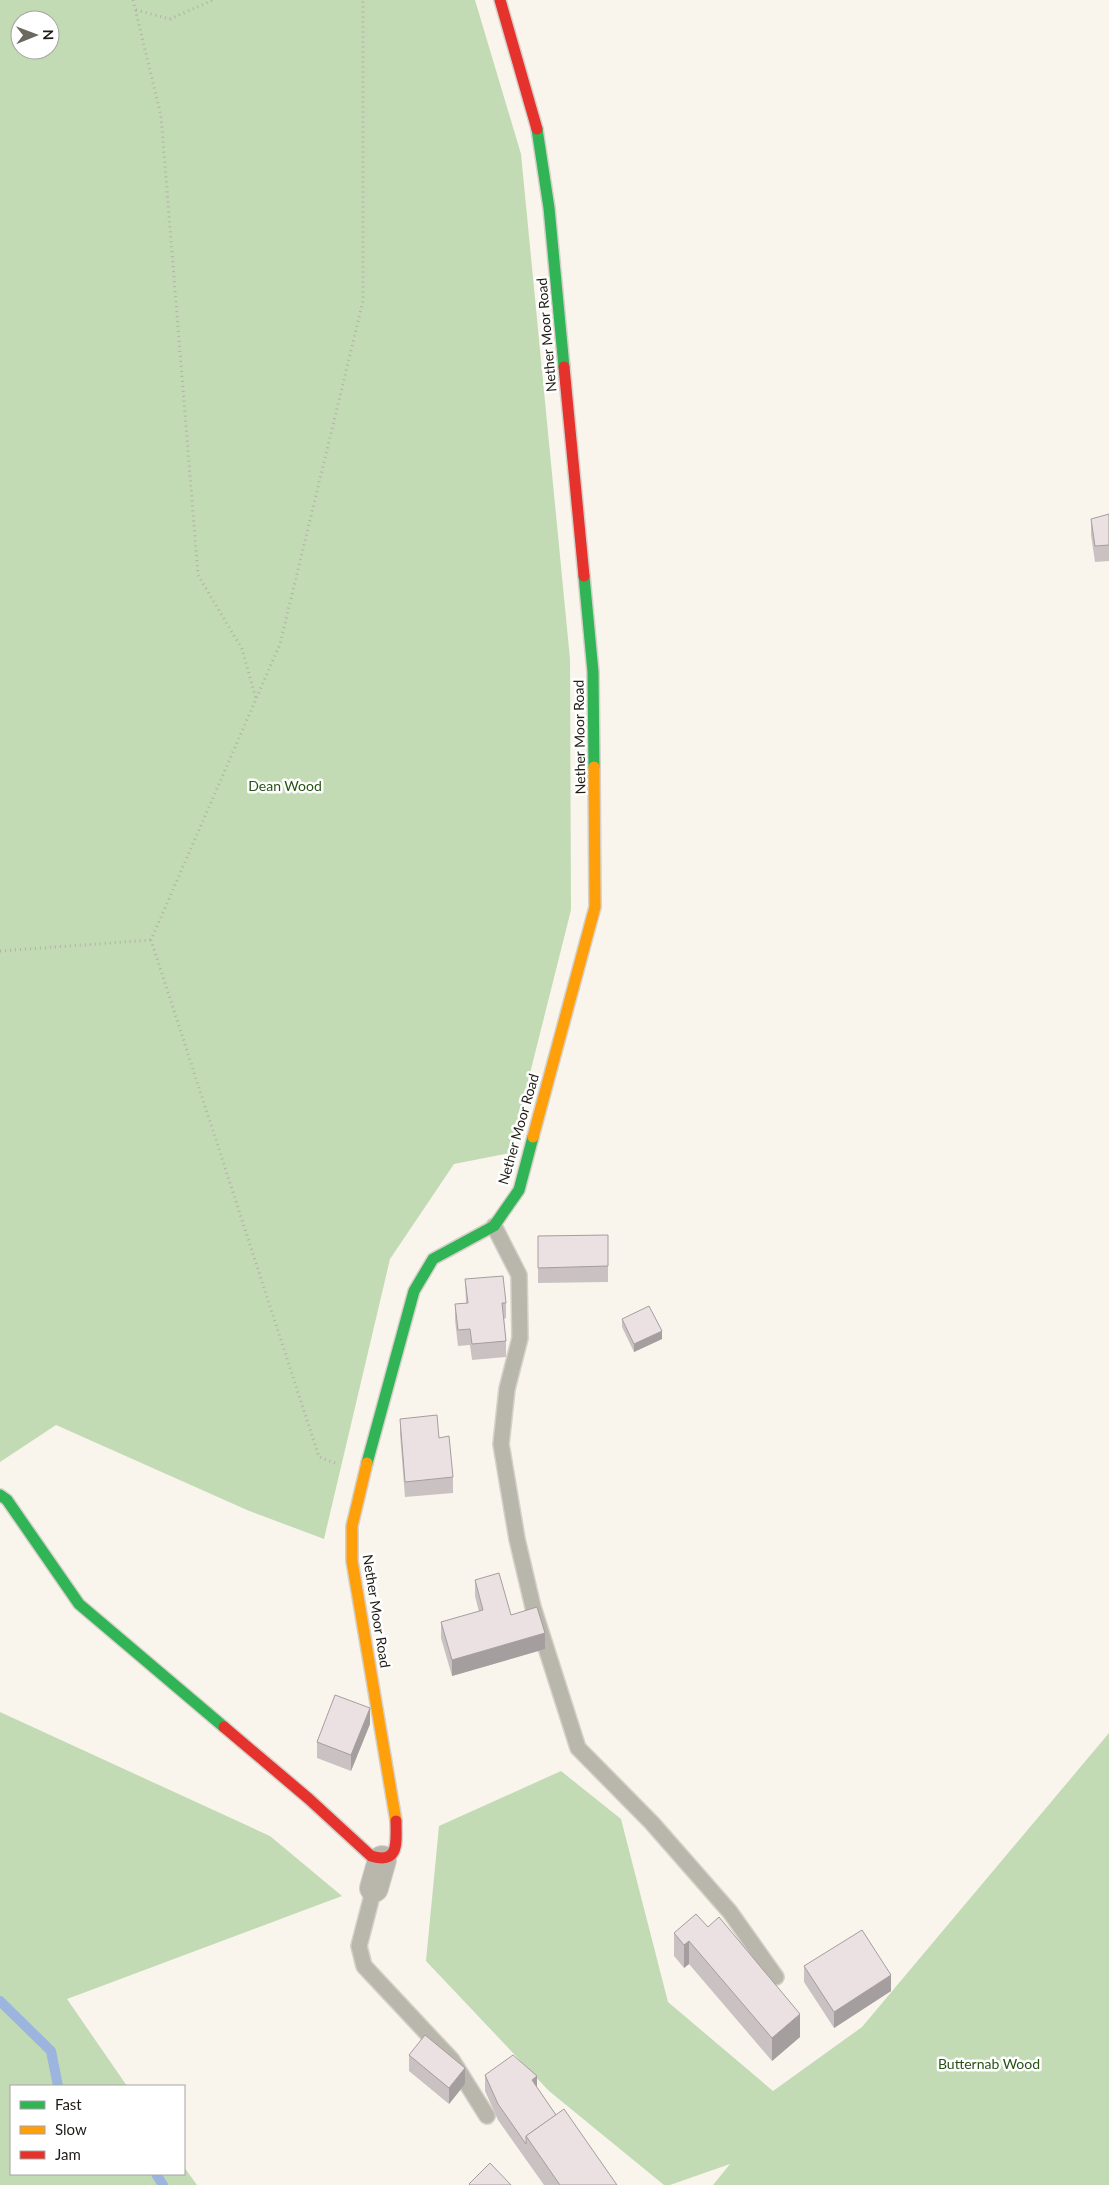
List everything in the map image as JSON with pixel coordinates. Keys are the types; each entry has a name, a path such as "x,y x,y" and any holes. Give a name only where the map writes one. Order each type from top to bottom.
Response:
{"street":[{"name":"Nether Moor Road","path":"382,1860 389,1859 394,1853 396,1821 352,1561 352,1526 364,1473 414,1291 433,1259 494,1226 519,1190 595,907 593,672 549,208 535,118 500,0"},
{"path":"0,1495 7,1500 80,1604 309,1798 371,1856 382,1860 374,1888"}],"lane":[{"path":"494,1226 519,1275 520,1338 507,1389 501,1444 518,1539 533,1607 578,1748 652,1824 730,1912 776,1977"},
{"path":"374,1888 359,1946 364,1966 452,2060 487,2116"}],"path":[{"path":"133,0 162,116 198,575 242,649 256,700"},
{"path":"136,10 170,19 213,0"},
{"path":"363,0 363,301 280,644 151,940 319,1457 364,1473"},
{"path":"0,951 151,940"}],"green space":[{"name":"Dean Wood","path":"0,0 475,0 521,154 570,659 571,910 510,1153 454,1164 390,1259 324,1539 247,1510 56,1425 0,1462"},
{"path":"0,1712 270,1836 342,1896 67,1999 126,2085 10,2085 10,2175 185,2175 185,2168 197,2185 0,2185"},
{"name":"Butternab Wood","path":"1109,1733 1109,2185 713,2185 730,2164 670,2185 664,2185 549,2091 426,1961 439,1826 561,1771 621,1819 668,2002 773,2091 862,2027"}],"building":[{"path":"1109,514 1109,545 1095,546 1091,519"},
{"path":"608,1235 608,1266 538,1268 538,1236"},
{"path":"503,1276 506,1303 502,1303 506,1341 472,1344 470,1329 458,1330 455,1304 468,1303 465,1279"},
{"path":"649,1306 662,1331 634,1344 622,1319"},
{"path":"437,1415 439,1438 449,1436 453,1477 405,1482 400,1419"},
{"path":"499,1573 511,1615 537,1607 545,1633 452,1660 441,1622 483,1610 475,1580"},
{"path":"335,1695 370,1708 351,1755 317,1742"},
{"path":"696,1914 708,1927 719,1917 800,2014 772,2038 689,1941 684,1945 674,1933"},
{"path":"862,1930 891,1975 834,2012 804,1966"},
{"path":"425,2035 465,2068 449,2088 409,2055"},
{"path":"513,2055 537,2076 532,2080 556,2115 526,2136 526,2144 498,2104 485,2075"},
{"path":"564,2109 617,2185 560,2185 526,2136"},
{"path":"490,2163 511,2185 469,2184"}],"waterway":[{"path":"0,2001 51,2051 58,2085"},
{"path":"157,2175 163,2185"}],"traffic: fast":[{"path":"537,129 549,208 564,367"},
{"path":"584,576 593,672 594,767"},
{"path":"367,1463 414,1291 433,1259 494,1226 519,1190 533,1137"},
{"path":"0,1495 7,1500 79,1604 224,1727"}],"traffic: slow":[{"path":"533,1137 595,907 594,767"},
{"path":"367,1463 352,1526 352,1561 396,1821"}],"traffic: jam":[{"path":"500,0 537,129"},
{"path":"564,367 584,576"},
{"path":"224,1727 309,1799 371,1856 380,1858 392,1854 396,1844 396,1821"}]}
